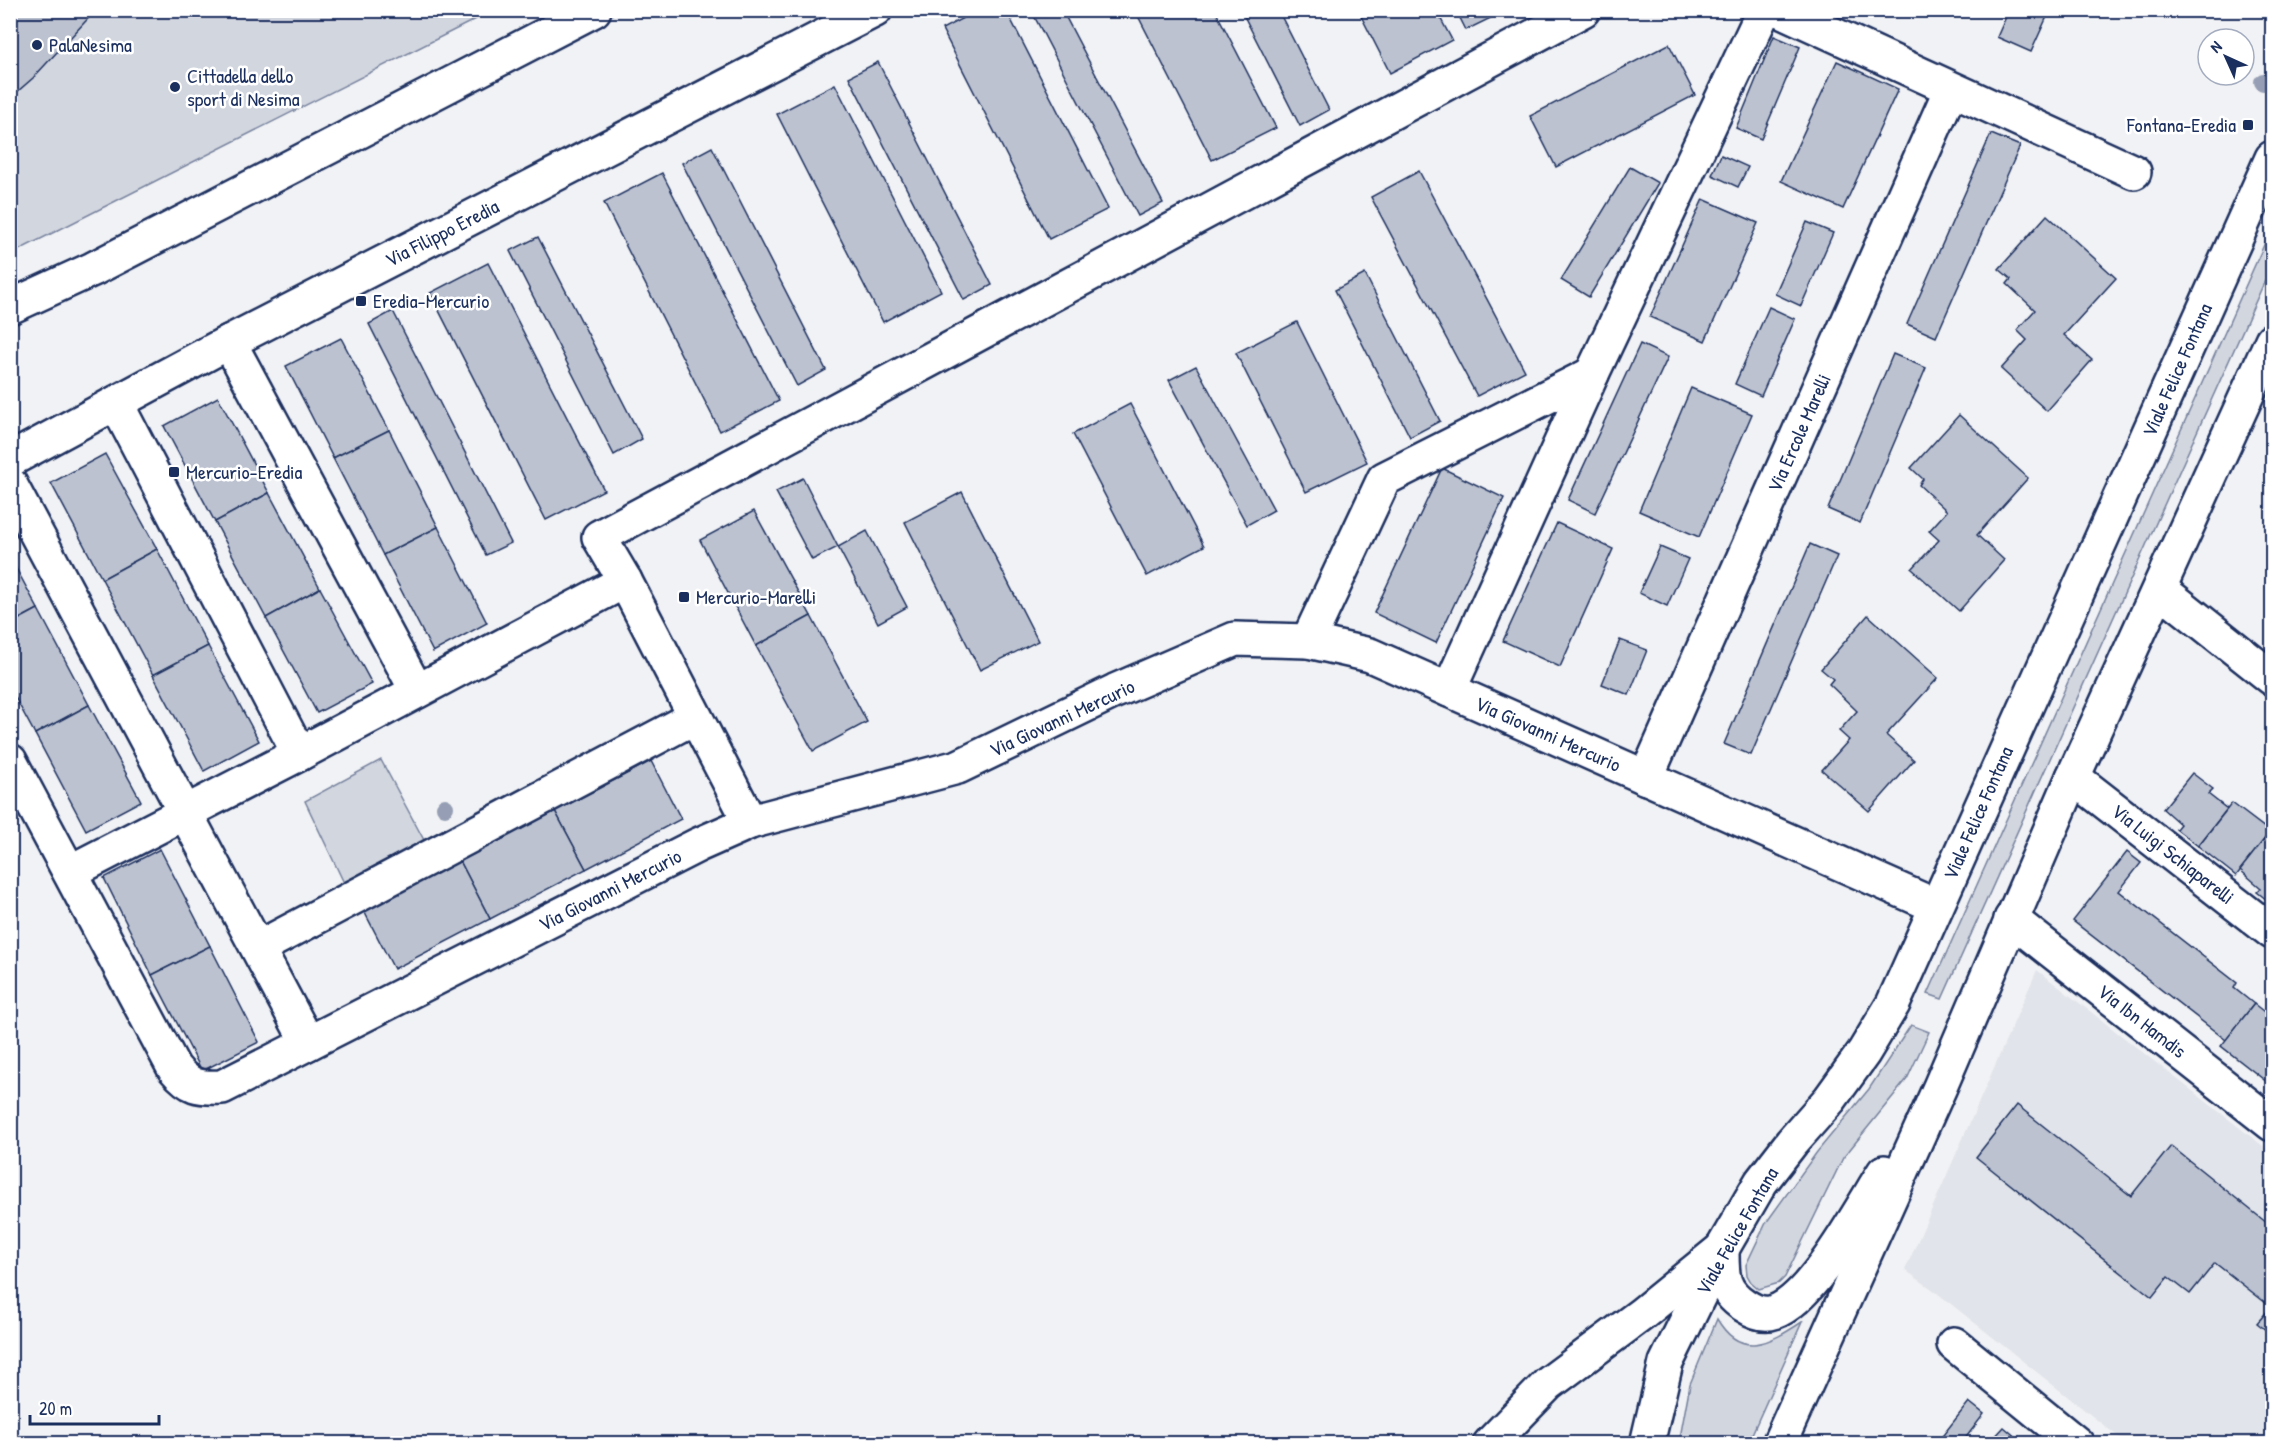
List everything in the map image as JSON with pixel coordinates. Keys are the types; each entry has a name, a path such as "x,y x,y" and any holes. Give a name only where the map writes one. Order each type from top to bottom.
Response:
{"street":[{"path":"10,307 93,269 594,10"},
{"name":"Via Filippo Eredia","path":"10,460 229,342 875,10"},
{"path":"750,822 625,581 598,537 1583,10"},
{"path":"1449,690 1593,374 1764,10"},
{"path":"1780,10 2134,172"},
{"name":"Via Ercole Marelli","path":"1646,777 1951,89"},
{"name":"Viale Felice Fontana","path":"1647,1443 1666,1363 1722,1249 1761,1182 1830,1099 1864,1052 1893,1004 2272,158"},
{"path":"1779,1443 1940,1087 2073,777 2272,339"},
{"path":"229,342 417,691"},
{"path":"1308,641 1384,479 1593,374"},
{"path":"116,403 299,754"},
{"path":"10,484 308,1043"},
{"path":"10,761 70,872 299,754 625,581"},
{"path":"2160,589 2272,678"},
{"name":"Via Giovanni Mercurio","path":"70,872 174,1068 186,1082 197,1087 222,1087 698,844 750,822 958,767 1115,691 1235,639 1308,641 1370,655 1936,906"},
{"path":"258,948 695,717"},
{"name":"Via Luigi Schiaparelli","path":"2073,777 2272,932"},
{"name":"Via Ibn Hamdis","path":"2011,919 2272,1124"},
{"path":"1722,1249 1722,1276 1732,1297 1755,1312 1773,1312 1797,1297 1823,1269 1940,1087"},
{"path":"1490,1443 1548,1384 1642,1314 1722,1249"},
{"path":"1954,1344 2077,1443"}],"shaded area":[{"name":"Cittadella dello sport di Nesima","path":"11,11 492,11 11,254"},
{"path":"2272,227 2272,265 1942,999 1928,994"},
{"path":"381,760 425,842 345,885 305,801"},
{"path":"2037,970 2272,1153 2272,1443 2126,1443 1905,1270"},
{"path":"1911,1025 1929,1032 1907,1079 1843,1158 1785,1277 1779,1283 1759,1289 1747,1275 1746,1265 1766,1223 1817,1152 1869,1089"},
{"path":"1717,1319 1726,1332 1746,1344 1767,1341 1802,1322 1748,1443 1679,1443 1690,1384"}],"building":[{"name":"PalaNesima","path":"10,10 96,10 33,78 10,98"},
{"path":"978,10 1006,10 1108,209 1049,239 942,29"},
{"path":"1031,10 1062,10 1163,203 1138,216"},
{"path":"1135,10 1215,10 1276,128 1212,160"},
{"path":"1241,10 1278,10 1329,110 1300,126"},
{"path":"1358,10 1436,10 1452,40 1390,73"},
{"path":"1456,10 1497,10 1499,14 1466,30"},
{"path":"1988,10 2009,10 2005,18"},
{"path":"2009,10 2050,10 2031,52 1997,37"},
{"path":"1774,36 1800,47 1761,139 1736,128"},
{"path":"1669,44 1695,95 1556,167 1530,116"},
{"path":"1837,61 1898,89 1843,209 1781,181"},
{"path":"878,62 992,285 964,300 849,77"},
{"path":"835,84 941,291 883,322 777,114"},
{"path":"1991,134 2020,146 1936,337 1907,324"},
{"path":"712,147 826,370 797,386 682,163"},
{"path":"1721,155 1748,167 1738,187 1712,175"},
{"path":"1630,167 1658,183 1589,297 1561,280"},
{"path":"1419,171 1525,371 1477,396 1371,197"},
{"path":"662,173 779,401 720,431 604,203"},
{"path":"1703,199 1758,223 1705,341 1650,317"},
{"path":"2047,215 2116,278 2064,335 2092,360 2047,411 2001,369 2027,340 2017,330 2035,310 2007,284 2011,279 1999,269"},
{"path":"1807,222 1833,233 1801,306 1775,294"},
{"path":"538,237 642,439 614,455 510,251"},
{"path":"488,263 604,490 546,520 430,293"},
{"path":"1365,274 1440,421 1410,437 1335,290"},
{"path":"1769,307 1795,319 1761,396 1735,384"},
{"path":"393,311 511,543 486,555 369,324"},
{"path":"1297,322 1367,462 1306,492 1236,353"},
{"path":"341,338 389,430 333,458 286,366"},
{"path":"1640,344 1668,357 1595,513 1568,500"},
{"path":"1893,354 1926,368 1860,523 1828,509"},
{"path":"1196,366 1274,510 1247,525 1169,380"},
{"path":"1691,388 1752,414 1699,537 1639,511"},
{"path":"218,397 269,493 215,522 164,426"},
{"path":"1130,404 1204,546 1147,576 1073,434"},
{"path":"1959,415 2028,478 1977,535 2004,560 1959,611 1912,569 1939,540 1929,531 1947,511 1919,485 1923,479 1911,468"},
{"path":"389,430 438,527 383,555 333,458"},
{"path":"105,454 157,549 102,579 51,483"},
{"path":"1442,468 1504,498 1436,643 1374,613"},
{"path":"803,478 838,547 812,560 776,492"},
{"path":"962,492 1038,641 980,670 905,522"},
{"path":"269,493 320,588 266,618 215,522"},
{"path":"754,511 811,616 756,646 700,540"},
{"path":"1557,523 1613,549 1560,667 1503,641"},
{"path":"438,527 487,623 433,652 383,555"},
{"path":"867,531 907,607 878,623 838,547"},
{"path":"1810,544 1837,556 1751,755 1724,744"},
{"path":"1660,547 1688,559 1667,606 1639,593"},
{"path":"157,549 208,646 153,675 102,579"},
{"path":"10,557 38,609 10,624"},
{"path":"320,588 372,684 317,713 266,618"},
{"path":"38,609 89,705 35,734 10,688 10,624"},
{"path":"1868,615 1938,678 1886,735 1914,760 1869,811 1822,770 1849,740 1839,731 1857,711 1829,684 1833,679 1821,669"},
{"path":"811,616 867,722 813,751 756,646"},
{"path":"1620,640 1647,650 1629,695 1602,684"},
{"path":"208,646 259,741 204,771 153,675"},
{"path":"89,705 141,801 86,830 35,734"},
{"path":"651,761 681,819 586,869 555,811"},
{"path":"2192,773 2213,789 2208,794 2227,809 2198,846 2176,829 2180,824 2163,809"},
{"path":"2232,803 2270,832 2236,876 2198,846"},
{"path":"555,811 586,869 490,919 460,861"},
{"path":"2270,832 2272,835 2272,904 2257,892 2261,888 2240,870"},
{"path":"160,849 210,946 152,975 104,878"},
{"path":"2127,852 2141,863 2119,891 2237,983 2234,988 2254,1004 2226,1040 2073,921"},
{"path":"460,861 490,919 394,969 364,911"},
{"path":"210,946 259,1042 202,1071 152,975"},
{"path":"2254,1004 2272,1018 2272,1086 2221,1046"},
{"path":"2017,1105 2131,1196 2171,1146 2272,1227 2272,1335 2257,1323 2271,1307 2215,1263 2190,1294 2168,1277 2152,1297 1976,1157"},
{"path":"1969,1402 1984,1414 1961,1444 1936,1444"},
{"path":"2004,1427 2024,1444 1994,1444 1991,1441"}],"place":[{"name":"PalaNesima","path":"37,45"},
{"name":"Cittadella dello sport di Nesima","path":"175,87"},
{"name":"Fontana-Eredia","path":"2248,125"},
{"name":"Eredia-Mercurio","path":"361,301"},
{"name":"Mercurio-Eredia","path":"174,472"},
{"name":"Mercurio-Marelli","path":"684,597"}]}
